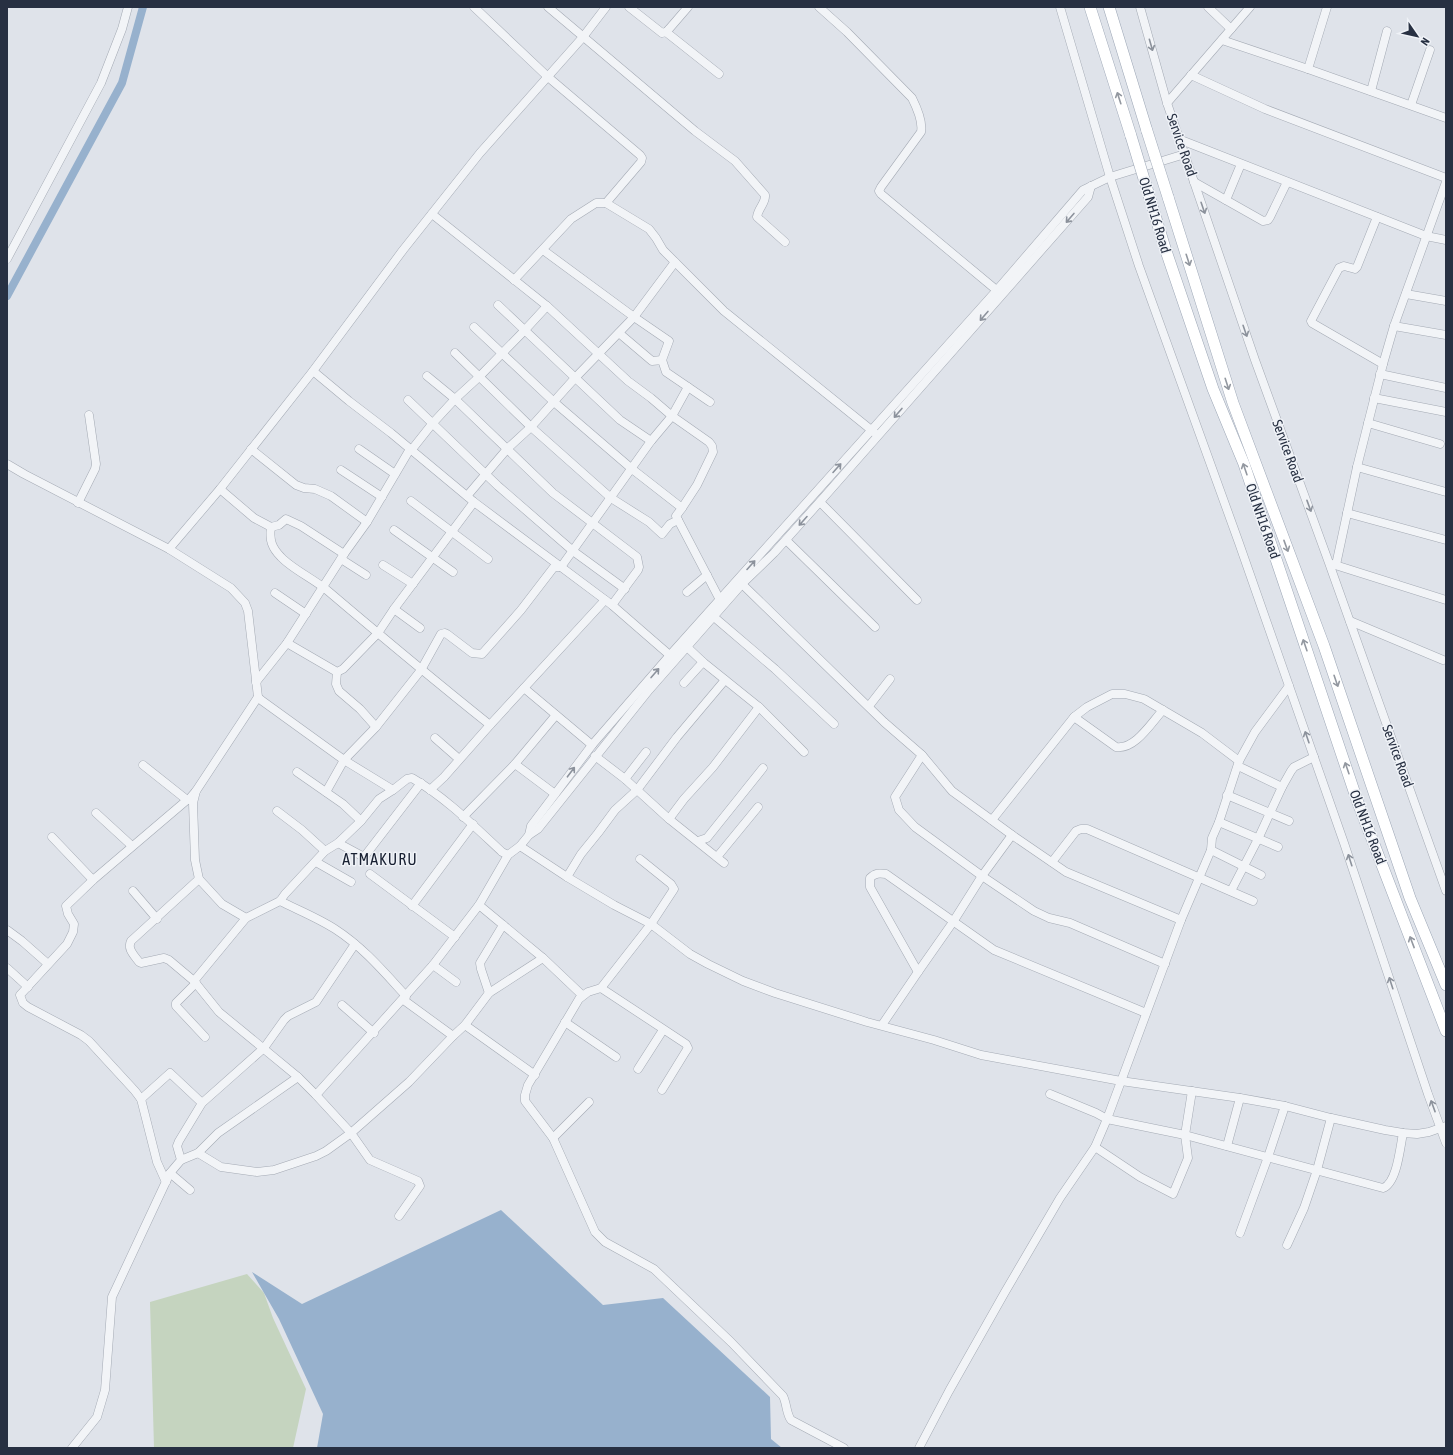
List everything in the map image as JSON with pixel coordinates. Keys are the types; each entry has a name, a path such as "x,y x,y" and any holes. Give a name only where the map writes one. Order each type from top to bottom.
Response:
{"main road":[{"name":"Old NH16 Road","path":"1090,7 1165,248 1213,388 1244,464 1357,800 1446,1031"},
{"name":"Old NH16 Road","path":"1109,7 1233,403 1324,646 1410,898 1446,985"}],"street":[{"path":"7,259 101,83 122,29 128,7"},
{"path":"548,7 695,131 735,160 765,194 766,199 757,214 757,217 786,242"},
{"path":"169,549 220,489 480,153 583,37 606,7"},
{"path":"629,7 662,33 666,32 719,74"},
{"path":"666,32 688,7"},
{"path":"819,7 847,32 912,98 922,123 921,132 881,187 879,191 880,194 999,293"},
{"path":"1060,7 1110,177 1139,266 1314,757 1443,1127 1446,1143"},
{"name":"Service Road","path":"1140,7 1167,103 1181,140 1194,182 1256,360 1333,564 1350,621 1446,891"},
{"path":"1208,7 1231,29"},
{"path":"1167,103 1250,7"},
{"path":"1308,69 1327,7"},
{"path":"479,8 548,77 642,158 641,162 606,202"},
{"path":"1371,91 1387,31"},
{"path":"1222,40 1446,118"},
{"path":"1411,105 1430,50"},
{"path":"1191,75 1266,109 1446,178"},
{"path":"1181,140 1426,236 1446,240"},
{"path":"316,1096 433,965 479,905 508,855 520,846 529,835 538,829 649,690 673,657 687,647 742,584 786,540 878,436 999,293 1083,190 1110,177 1185,154"},
{"path":"1226,200 1241,164"},
{"path":"1194,182 1260,219 1268,220 1287,182"},
{"path":"1446,182 1443,200 1426,236 1382,364 1347,513 1333,564 1446,600"},
{"path":"514,280 571,219 596,203 606,202 649,230 656,238 662,250 724,310 878,436"},
{"path":"432,214 547,306 628,381 672,416 709,442 712,446 713,452 697,485 676,516 720,600"},
{"path":"1377,217 1357,266 1355,269 1344,266 1339,268 1311,321 1382,364"},
{"path":"543,250 634,318 669,341 662,360 666,372 710,402"},
{"path":"467,496 507,449 531,427 575,378 634,318 675,262"},
{"path":"529,835 531,826 592,745 673,657 720,600 872,430 999,293"},
{"path":"1406,294 1446,301"},
{"path":"498,305 620,420 651,441"},
{"path":"256,682 287,643 367,522 410,449 413,448 455,399 502,354 547,306"},
{"path":"1394,326 1446,335"},
{"path":"474,327 554,402 632,469 682,508"},
{"path":"619,333 652,361 662,360"},
{"path":"455,354 531,427 611,498 649,522 662,534 670,524 678,520"},
{"path":"313,370 474,502 612,605 673,657"},
{"path":"1380,374 1446,388"},
{"path":"427,376 455,399 554,492 637,557 639,567 625,589 612,605"},
{"path":"562,567 651,441 672,416 688,387"},
{"path":"1374,398 1446,412"},
{"path":"408,400 511,497 573,551 625,589"},
{"path":"78,502 95,470 96,464 89,415"},
{"path":"1368,423 1440,444"},
{"path":"251,449 296,485 304,488 315,489 331,496 367,522"},
{"path":"359,449 395,474"},
{"path":"7,464 169,549 231,588 245,603 248,611 258,697 265,705 344,760 393,790"},
{"path":"1357,467 1446,492"},
{"path":"341,470 382,497"},
{"path":"220,489 254,518 271,527 279,525 286,519 301,526 366,575"},
{"path":"411,501 488,559"},
{"path":"337,672 343,669 378,633 394,609 474,502"},
{"path":"820,502 917,600"},
{"path":"1347,513 1446,540"},
{"path":"271,527 270,535 272,546 281,558 323,587 421,670 490,725"},
{"path":"394,530 453,572"},
{"path":"786,540 875,627"},
{"path":"383,565 413,584"},
{"path":"326,792 344,760 376,727 421,670 441,634 444,633 472,653 482,654 521,610 554,567 562,567"},
{"path":"687,592 707,575"},
{"path":"742,584 884,722 922,756 952,791 1066,872 1181,920"},
{"path":"275,593 306,614"},
{"path":"430,790 605,600"},
{"path":"394,609 420,628"},
{"path":"714,617 776,669 834,724"},
{"path":"1350,621 1443,660"},
{"path":"287,643 337,672"},
{"path":"687,647 702,662 759,707 804,752"},
{"path":"684,683 702,662"},
{"path":"337,672 336,684 339,691 360,709 376,727"},
{"path":"869,706 890,679"},
{"path":"567,877 581,854 615,810 637,790 677,737 725,680"},
{"path":"919,1448 949,1391 1054,1208 1095,1147 1107,1120 1181,920 1211,850 1212,838 1239,764 1255,732 1289,686"},
{"path":"524,688 592,745"},
{"path":"992,820 1074,717 1112,694 1119,693 1144,699 1202,733 1239,764 1282,787"},
{"path":"166,1182 157,1162 141,1099 135,1091 89,1041 81,1035 28,1007 23,1003 20,995 67,944 73,932 74,924 68,914 66,906 93,880 196,792 258,697"},
{"path":"669,819 684,799 713,767 759,707"},
{"path":"1074,717 1116,747 1122,748 1130,746 1136,741 1163,710"},
{"path":"463,817 515,764 556,715"},
{"path":"435,738 459,759"},
{"path":"625,779 646,752"},
{"path":"595,756 625,779 669,819 698,841 724,864"},
{"path":"922,756 896,796 899,810 915,827 982,876 1034,911 1048,918 1070,923 1165,964"},
{"path":"1231,891 1271,813 1282,787 1294,767 1314,757"},
{"path":"515,764 555,794"},
{"path":"143,765 187,800"},
{"path":"698,841 707,838 763,768"},
{"path":"298,772 343,804 361,822"},
{"path":"204,1038 176,1006 177,1000 195,982 246,918 280,901 325,851 338,843 361,822 379,799 407,779 412,778 430,790 473,824 502,852 508,855"},
{"path":"338,843 364,857 420,783"},
{"path":"196,792 193,803 195,860 199,879 222,904 246,918"},
{"path":"1227,795 1289,820"},
{"path":"717,857 758,807"},
{"path":"277,811 302,830 325,851"},
{"path":"96,813 132,846"},
{"path":"1219,822 1278,847"},
{"path":"412,906 473,824"},
{"path":"1052,862 1076,831 1087,829 1253,901"},
{"path":"882,1026 953,922 982,876 1012,835"},
{"path":"52,837 93,880"},
{"path":"520,846 567,877 614,905 651,924 690,954 743,981 782,995 882,1026 981,1055 1121,1081 1285,1106 1330,1118 1403,1133 1417,1134 1443,1127"},
{"path":"1211,850 1261,875"},
{"path":"640,859 671,884 674,889 651,924 601,988 582,995 528,1086 525,1101 554,1138 595,1232 599,1237 605,1242 654,1269 731,1342 783,1396 786,1401 788,1416 791,1420 844,1448"},
{"path":"316,862 351,882"},
{"path":"918,972 870,887 870,878 873,875 878,873 886,874 994,950 1146,1013"},
{"path":"370,874 455,937"},
{"path":"199,879 157,919 131,941 129,947 141,963 164,958 169,960 195,982 219,1012 298,1077 351,1132 370,1160 418,1181 420,1186 399,1216"},
{"path":"133,891 157,919"},
{"path":"280,901 334,928 355,944 375,962 406,996 405,1001 453,1036"},
{"path":"479,905 543,958 582,995"},
{"path":"489,993 480,963 503,925"},
{"path":"7,930 48,964"},
{"path":"181,1160 177,1146 202,1103 264,1048 284,1020 316,1002 355,944"},
{"path":"198,1153 221,1167 265,1172 316,1156 326,1151 351,1132 409,1082 464,1025 489,993 543,958"},
{"path":"433,965 456,982"},
{"path":"7,968 28,987"},
{"path":"601,988 686,1044 688,1048 662,1090"},
{"path":"342,1005 374,1032"},
{"path":"565,1022 616,1058"},
{"path":"464,1025 535,1075"},
{"path":"638,1069 663,1030"},
{"path":"141,1099 170,1073 202,1103"},
{"path":"72,1448 97,1417 102,1404 105,1390 112,1297 170,1173 181,1160 198,1153 218,1133 298,1077"},
{"path":"1095,1147 1140,1177 1173,1194 1188,1158 1185,1135 1192,1091"},
{"path":"1050,1094 1096,1113 1107,1120 1185,1135 1383,1188 1391,1182 1394,1174 1403,1133"},
{"path":"1227,1146 1240,1098"},
{"path":"554,1138 589,1102"},
{"path":"1240,1233 1285,1106"},
{"path":"1287,1246 1304,1208 1317,1170 1330,1118"},
{"path":"170,1173 190,1190"}],"green space":[{"path":"247,1274 264,1293 273,1318 306,1389 293,1448 154,1448 150,1302"}],"water":[{"path":"501,1210 603,1305 663,1298 770,1397 771,1439 782,1448 317,1448 323,1414 279,1319 252,1272 302,1304"}],"waterway":[{"path":"7,296 122,83 143,7"}],"district":[{"name":"ATMAKURU","path":"380,859"}]}
